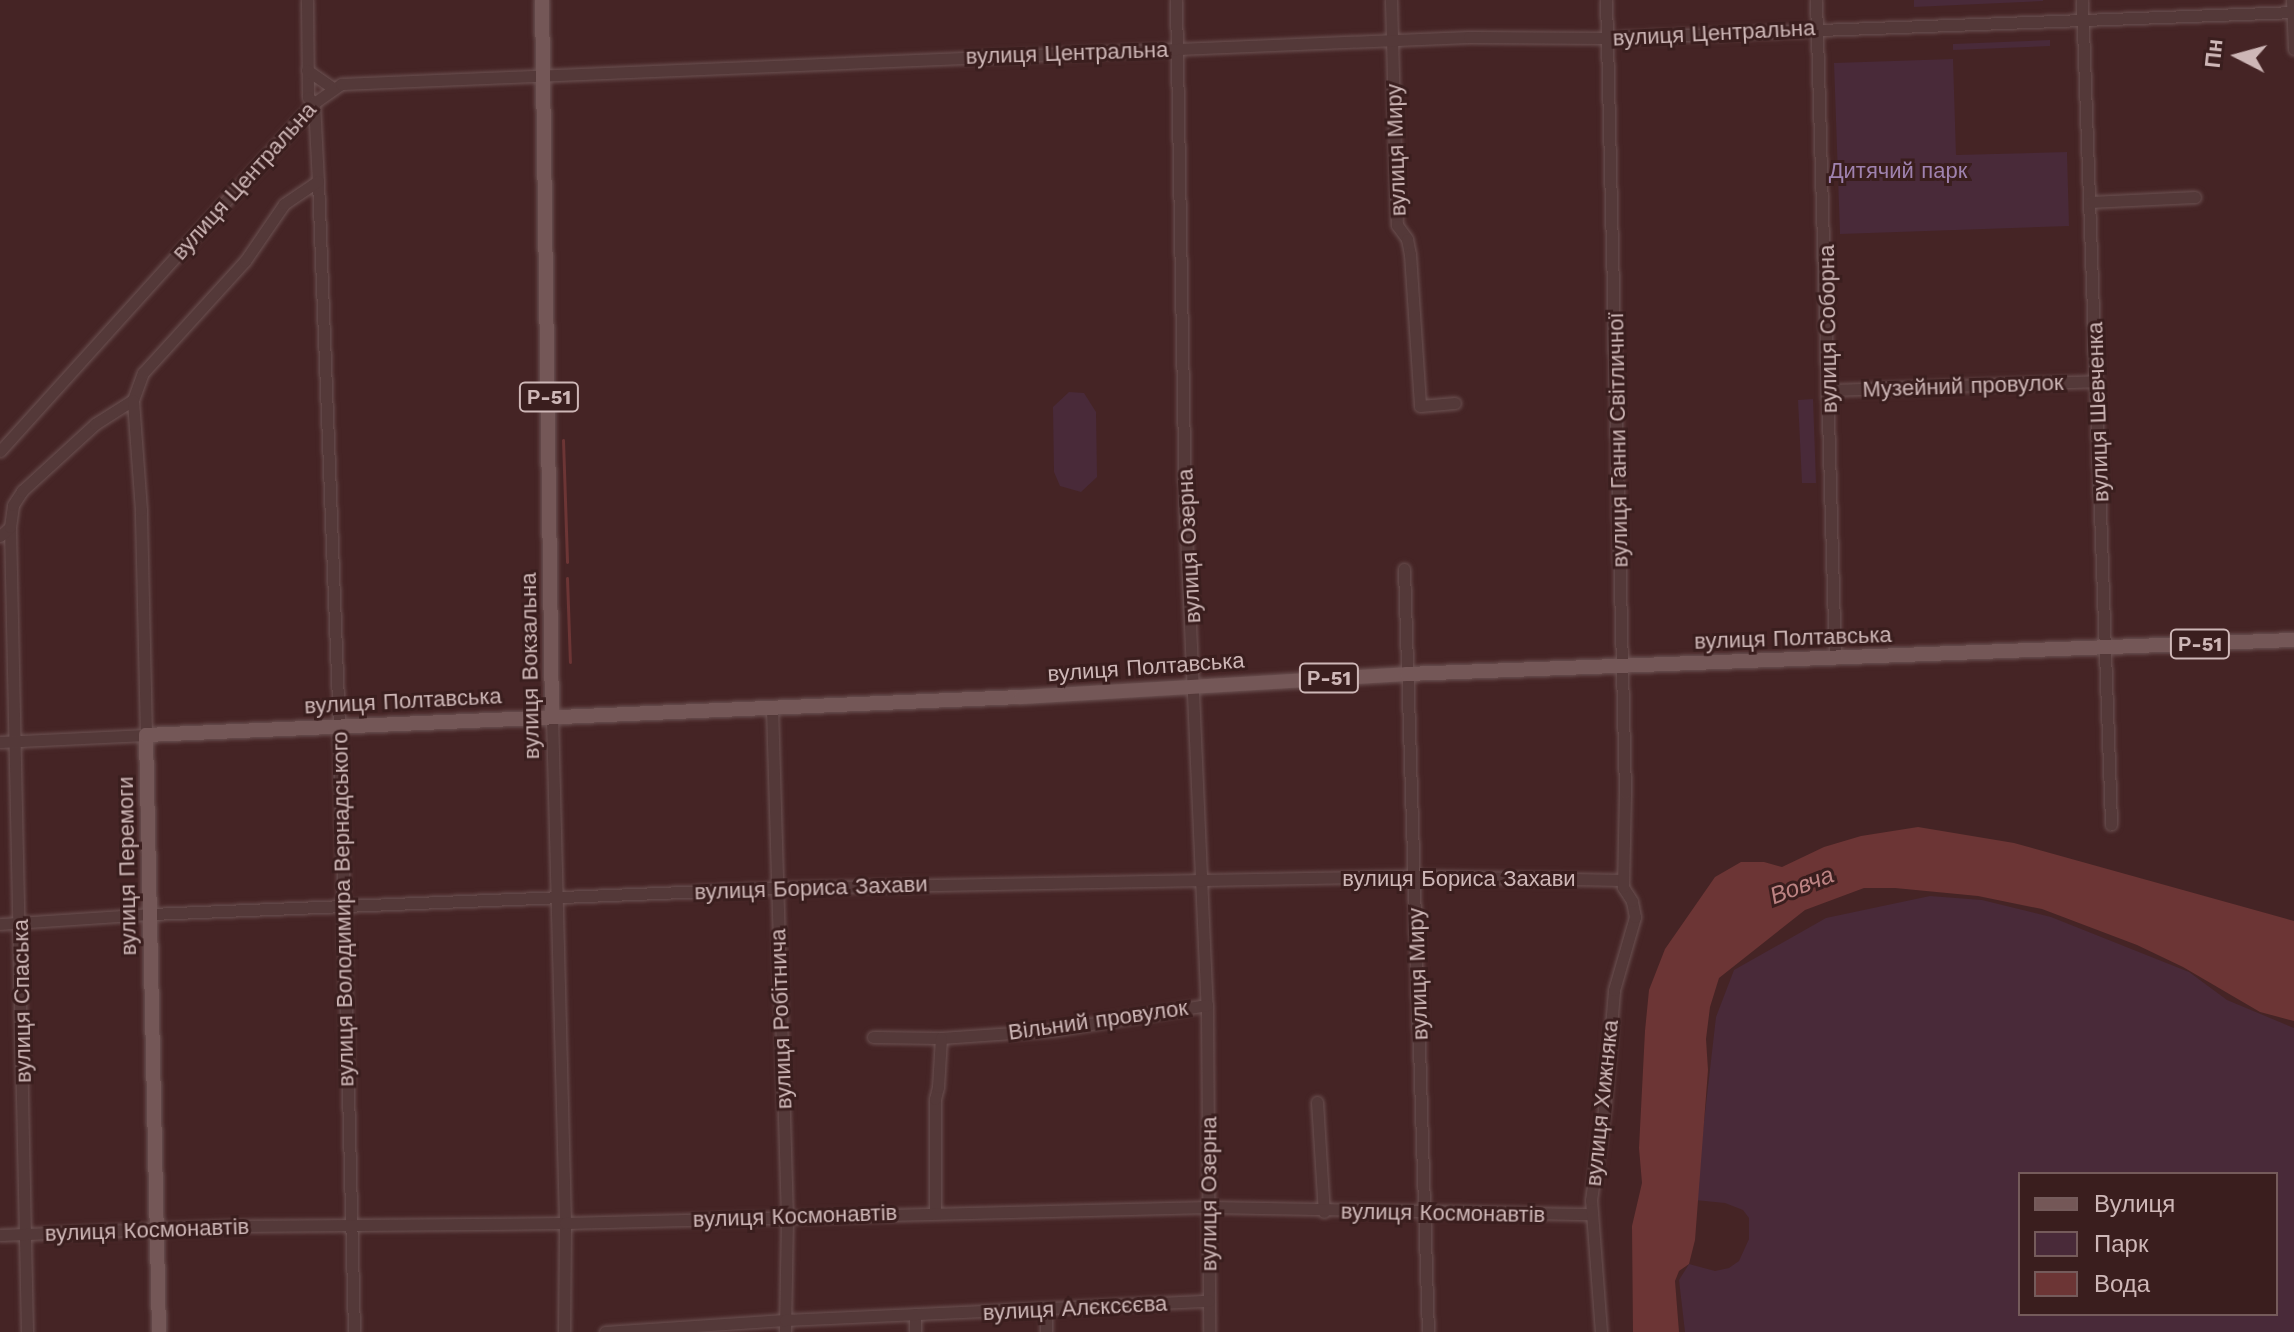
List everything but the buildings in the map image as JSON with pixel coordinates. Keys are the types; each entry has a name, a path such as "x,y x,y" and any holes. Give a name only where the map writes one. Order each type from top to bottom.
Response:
{"main road":[{"name":"вулиця Вокзальна","path":"542,0 552,716"},
{"name":"вулиця Полтавська","path":"146,735 1407,674 2294,640"},
{"name":"вулиця Перемоги","path":"146,735 159,1332"}],"street":[{"name":"вулиця Володимира Вернадського","path":"307,0 308,97 314,103 318,181 339,727 354,1332"},
{"name":"вулиця Озерна","path":"1176,0 1185,510 1207,1005 1209,1332"},
{"name":"вулиця Миру","path":"1391,0 1397,225 1407,239 1410,254 1420,406 1455,403"},
{"name":"вулиця Ганни Світличної","path":"1606,0 1622,665 1623,880"},
{"name":"вулиця Соборна","path":"1816,0 1835,658"},
{"name":"вулиця Шевченка","path":"2082,0 2111,824"},
{"path":"2293,8 2294,49"},
{"name":"вулиця Центральна","path":"0,451 314,103 333,88 359,82 543,78 839,62 1392,40 1608,38 2293,8"},
{"path":"307,70 333,88"},
{"path":"0,536 10,527 13,505 28,484 95,424 133,400 143,373 245,261 284,204 318,181"},
{"path":"2090,202 2195,197"},
{"name":"Музейний провулок","path":"1829,390 2097,381"},
{"name":"вулиця Перемоги","path":"133,400 141,510 146,735"},
{"name":"вулиця Спаська","path":"10,527 21,924 27,1332"},
{"name":"вулиця Миру","path":"1404,569 1428,1332"},
{"name":"вулиця Робітнича","path":"772,707 787,1217 785,1326"},
{"name":"вулиця Вокзальна","path":"552,716 565,1223 564,1332"},
{"name":"вулиця Полтавська","path":"0,742 146,735"},
{"name":"вулиця Бориса Захави","path":"0,924 151,914 778,888 1415,876 1623,880"},
{"name":"вулиця Хижняка","path":"1601,1332 1591,1214 1614,990 1635,917 1623,880"},
{"name":"Вільний провулок","path":"873,1037 941,1038 1054,1030 1207,1005"},
{"path":"935,1211 935,1099 941,1038"},
{"path":"1317,1102 1324,1212"},
{"name":"вулиця Космонавтів","path":"0,1235 1210,1207 1324,1212 1591,1214"},
{"name":"вулиця Алєксєєва","path":"605,1332 785,1326 915,1314 1209,1301"},
{"path":"1046,1309 1046,1332"},
{"path":"915,1314 915,1332"}],"green space":[{"path":"1914,0 2043,0 2043,1 1914,7"},
{"path":"2050,40 2050,46 1953,50 1953,44"},
{"name":"Дитячий парк","path":"1953,59 1956,155 2067,152 2069,226 1840,234 1834,63"},
{"path":"1069,392 1084,393 1096,412 1097,477 1081,492 1060,486 1054,472 1053,407"},
{"path":"1813,399 1816,483 1802,483 1798,400"},
{"path":"1930,896 1982,900 2051,917 2189,972 2227,1000 2294,1028 2294,1332 1685,1332 1679,1280 1689,1264 1715,1271 1729,1268 1739,1261 1749,1239 1749,1218 1743,1210 1725,1203 1695,1200 1716,1017 1734,970 1826,918"}],"water":[{"name":"Вовча","path":"1918,827 2014,843 2294,921 2294,1021 2260,1012 2183,967 2137,945 2042,909 1978,896 1864,888 1805,910 1719,978 1710,1007 1706,1039 1708,1070 1695,1240 1689,1264 1679,1271 1675,1281 1679,1332 1633,1332 1632,1226 1642,1183 1639,1148 1645,1031 1649,990 1665,949 1715,877 1741,862 1764,862 1782,867 1824,847 1861,836"}],"waterway":[{"path":"563,440 567,562"},
{"path":"567,578 570,662"}]}
